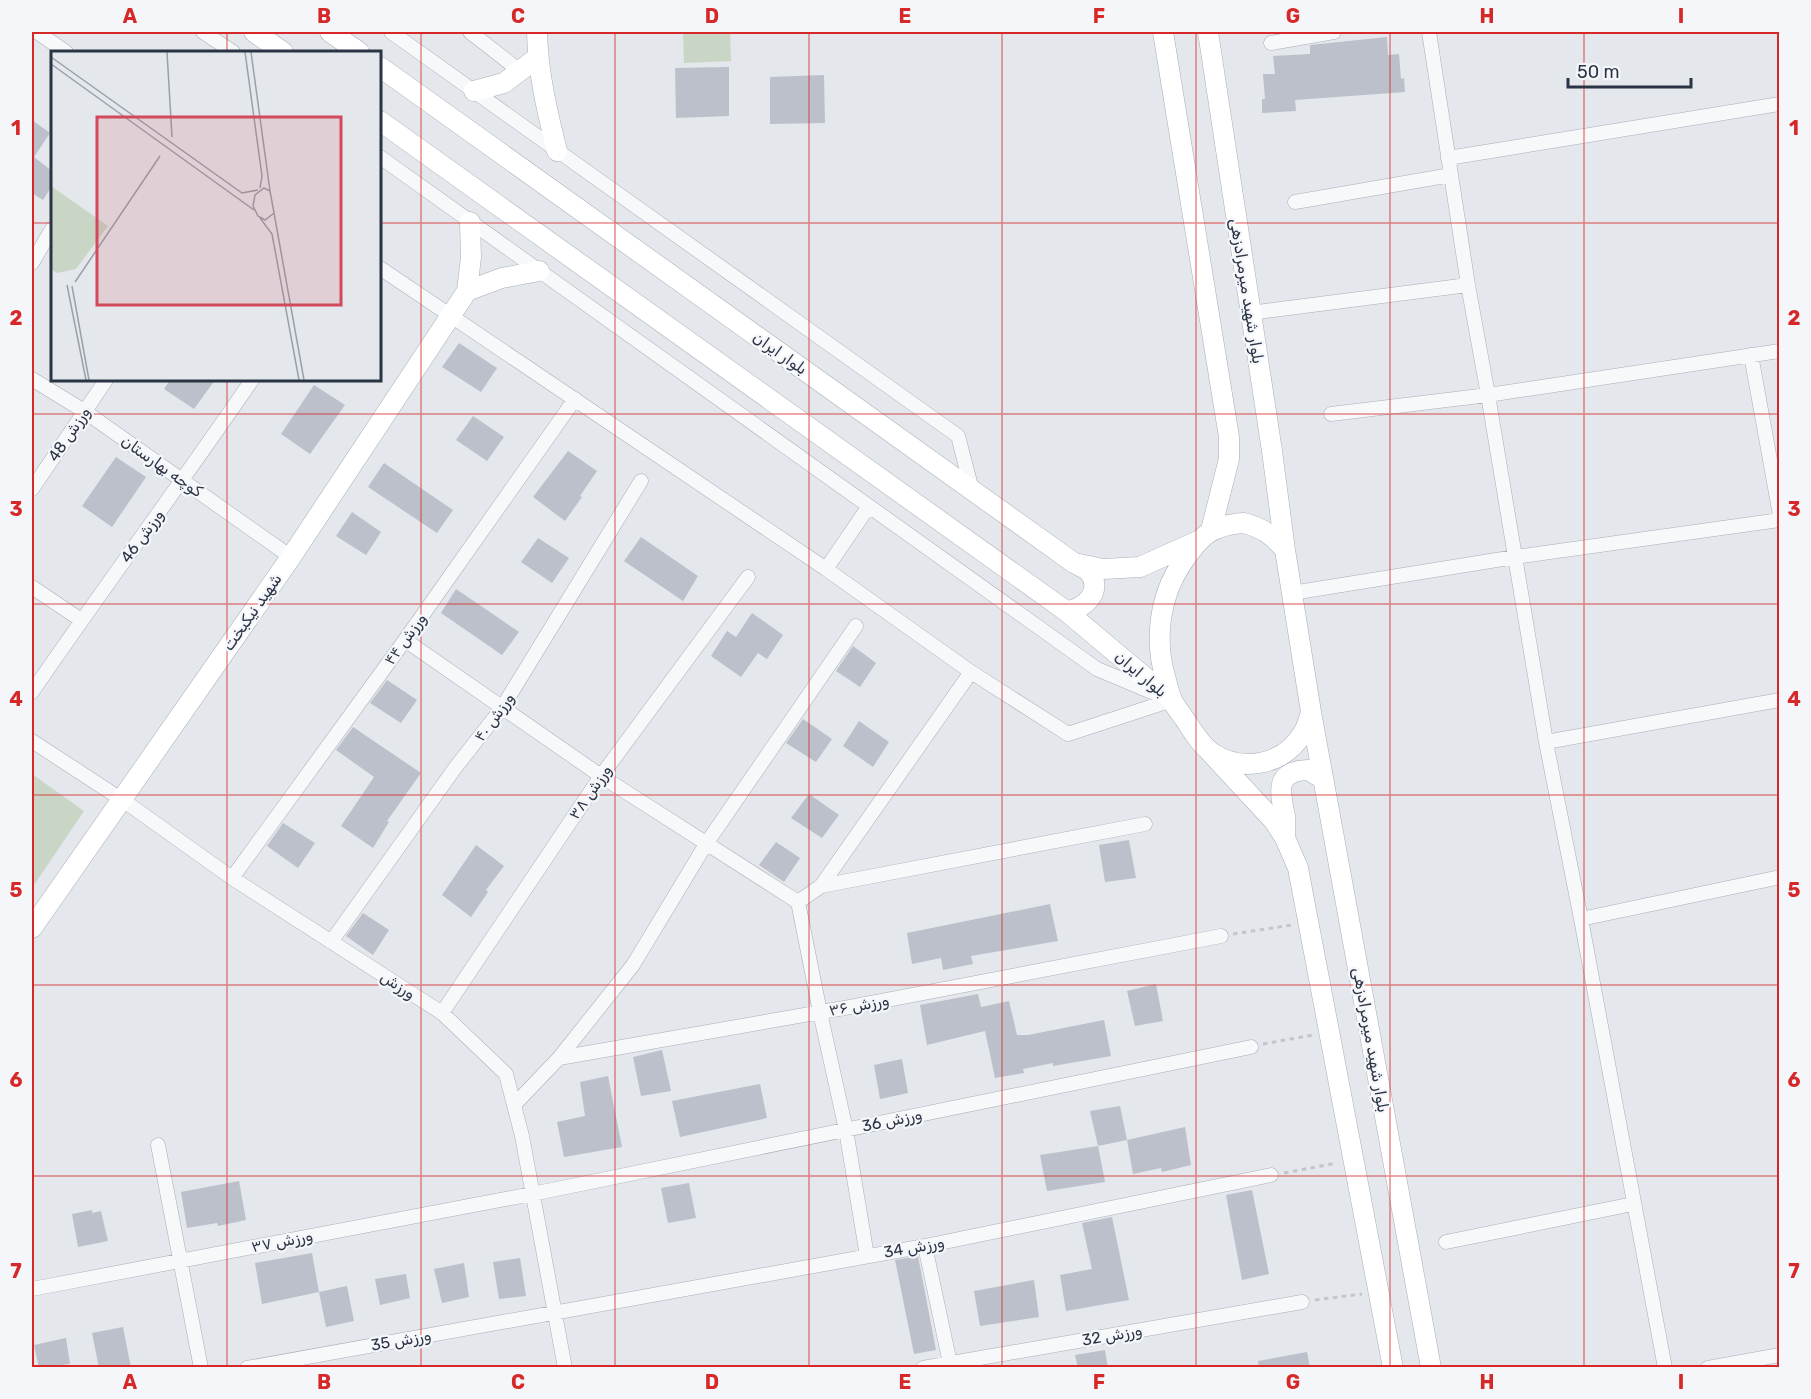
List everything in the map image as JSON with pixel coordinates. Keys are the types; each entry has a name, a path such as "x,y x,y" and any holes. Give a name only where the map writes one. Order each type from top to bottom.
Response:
{"street":[{"path":"37,32 65,51"},
{"path":"203,32 232,51"},
{"path":"254,32 282,51"},
{"path":"330,32 358,51"},
{"path":"390,32 958,436 972,490"},
{"path":"470,32 520,70"},
{"path":"537,32 544,100 557,151"},
{"path":"1164,32 1229,437 1229,459 1204,535 1173,576 1160,617 1160,659 1172,700 1196,736 1274,821 1285,838 1298,868 1393,1368"},
{"name":"بلوار شهید میرمرادزهی","path":"1208,32 1285,550"},
{"path":"1271,43 1334,32"},
{"path":"1429,32 1468,285 1545,742 1581,919 1665,1368"},
{"path":"474,91 504,83 538,57"},
{"name":"بلوار ایران","path":"381,68 1074,562 1103,569 1140,567 1204,535"},
{"path":"1448,158 1779,104"},
{"name":"بلوار ایران","path":"381,122 1066,611 1172,700"},
{"path":"381,158 1097,669 1172,700"},
{"path":"1295,202 1451,175"},
{"path":"470,222 471,257 467,291 502,278 539,271"},
{"path":"32,263 51,230"},
{"path":"381,269 826,569 971,672 1068,734 1172,700"},
{"path":"1250,313 1468,285"},
{"name":"شهید نیکبخت","path":"32,928 291,556 467,291"},
{"path":"1331,414 1488,395 1779,351"},
{"path":"1751,355 1779,515"},
{"name":"کوچه بهارستان","path":"32,379 84,411 291,556"},
{"name":"ورزش 48","path":"32,489 105,381"},
{"name":"ورزش 46","path":"32,692 81,620 183,481 251,381"},
{"name":"ورزش ۴۴","path":"232,878 405,640 575,399"},
{"name":"ورزش ۴۰","path":"331,942 455,768 502,708 641,482"},
{"path":"826,569 868,506"},
{"path":"1292,593 1515,557 1779,520"},
{"path":"1204,535 1227,524 1244,523 1260,528 1275,537 1285,550 1311,712 1304,732 1291,749 1272,761 1251,765 1240,764 1230,762 1210,752"},
{"path":"1066,611 1082,607 1092,595 1092,578 1088,571 1074,562"},
{"name":"ورزش ۳۸","path":"442,1013 601,776 748,577"},
{"path":"32,587 81,620"},
{"path":"515,1104 559,1058 633,966 706,844 856,626"},
{"path":"405,640 601,776 798,902 846,1130 867,1256"},
{"path":"798,902 821,886 971,672"},
{"path":"1545,742 1779,700"},
{"name":"بلوار شهید میرمرادزهی","path":"1311,712 1431,1368"},
{"name":"ورزش","path":"32,741 120,799 232,878 442,1013 506,1074 515,1104 565,1368"},
{"path":"1285,838 1285,819 1280,795 1285,779 1291,773 1308,770 1323,778"},
{"path":"821,886 1145,824"},
{"path":"1581,919 1779,877"},
{"name":"ورزش ۳۶","path":"559,1058 820,1012 1221,936"},
{"name":"ورزش 36","path":"532,1194 1251,1047"},
{"path":"158,1144 201,1368"},
{"name":"ورزش 34","path":"555,1313 925,1246 1271,1175"},
{"name":"ورزش ۳۷","path":"32,1289 532,1194"},
{"path":"1446,1242 1633,1204"},
{"path":"925,1246 950,1363"},
{"name":"ورزش 32","path":"923,1368 1302,1302"},
{"name":"ورزش 35","path":"247,1368 555,1313"},
{"path":"1708,1368 1779,1355"}],"path":[{"path":"1221,936 1308,922"},
{"path":"1251,1047 1329,1031"},
{"path":"1271,1175 1353,1160"},
{"path":"1302,1302 1378,1292"}],"green space":[{"path":"683,32 730,32 731,61 684,63"},
{"path":"32,774 84,811 32,888"}],"building":[{"path":"1387,37 1388,55 1399,54 1401,79 1404,78 1405,92 1295,100 1296,111 1262,113 1262,99 1265,99 1263,74 1275,74 1273,56 1310,54 1310,45"},
{"path":"729,67 729,116 676,118 675,68"},
{"path":"824,75 825,123 770,124 770,77"},
{"path":"32,120 50,133 34,157 51,170 51,188 43,200 32,193"},
{"path":"459,343 497,368 481,392 442,367"},
{"path":"169,381 214,381 194,409 164,389"},
{"path":"314,385 345,405 310,454 281,434"},
{"path":"473,416 504,437 487,461 456,440"},
{"path":"568,451 597,471 565,521 533,497"},
{"path":"116,457 146,477 112,527 82,506"},
{"path":"384,463 453,510 437,533 368,487"},
{"path":"352,512 381,532 366,555 336,536"},
{"path":"641,537 698,576 683,601 624,561"},
{"path":"538,538 569,558 552,583 521,562"},
{"path":"456,589 519,632 502,655 441,613"},
{"path":"752,613 783,635 767,659 758,653 741,677 711,656 727,631 736,637"},
{"path":"853,646 876,663 860,687 836,671"},
{"path":"387,680 417,700 401,723 370,703"},
{"path":"803,719 832,739 816,762 786,743"},
{"path":"859,721 889,742 873,767 843,746"},
{"path":"353,727 421,773 387,821 389,822 373,848 341,826 374,777 336,750"},
{"path":"809,794 839,815 822,838 791,818"},
{"path":"283,823 315,843 298,868 267,846"},
{"path":"1129,840 1136,878 1105,882 1099,845"},
{"path":"776,842 800,858 784,882 759,865"},
{"path":"476,845 504,866 486,890 488,892 471,917 442,895"},
{"path":"1050,904 1058,941 971,956 973,964 943,970 941,958 912,964 907,933"},
{"path":"363,913 389,930 373,955 346,936"},
{"path":"1156,984 1163,1021 1135,1026 1127,991"},
{"path":"978,994 981,1007 1009,1001 1017,1035 1028,1035 1104,1020 1111,1056 1053,1066 1053,1063 1023,1069 1024,1073 995,1078 985,1031 927,1045 920,1005"},
{"path":"662,1050 671,1091 641,1096 633,1057"},
{"path":"902,1059 908,1093 880,1099 874,1065"},
{"path":"608,1076 622,1147 564,1157 557,1122 585,1116 580,1082"},
{"path":"760,1084 767,1118 680,1137 672,1101"},
{"path":"1120,1106 1127,1140 1098,1146 1090,1111"},
{"path":"1185,1127 1191,1165 1162,1172 1161,1168 1133,1174 1127,1140"},
{"path":"1098,1146 1105,1182 1047,1191 1040,1155"},
{"path":"239,1181 246,1220 218,1226 217,1223 187,1228 181,1192"},
{"path":"689,1183 696,1218 668,1223 661,1188"},
{"path":"1252,1190 1269,1274 1242,1280 1226,1195"},
{"path":"92,1210 92,1213 101,1211 108,1241 78,1247 72,1214"},
{"path":"1112,1217 1129,1300 1066,1311 1060,1275 1092,1269 1082,1223"},
{"path":"312,1253 319,1292 262,1304 255,1263"},
{"path":"918,1256 936,1350 914,1354 895,1260"},
{"path":"520,1258 526,1296 499,1299 493,1262"},
{"path":"464,1263 469,1297 442,1303 434,1269"},
{"path":"406,1274 410,1298 380,1305 375,1279"},
{"path":"1034,1280 1039,1317 980,1326 974,1291"},
{"path":"347,1286 354,1321 326,1327 319,1292"},
{"path":"123,1327 131,1368 99,1368 92,1333"},
{"path":"66,1338 70,1364 61,1365 62,1368 39,1368 34,1345"},
{"path":"1105,1350 1108,1368 1078,1368 1075,1355"},
{"path":"1307,1352 1310,1368 1259,1368 1258,1361"}]}
